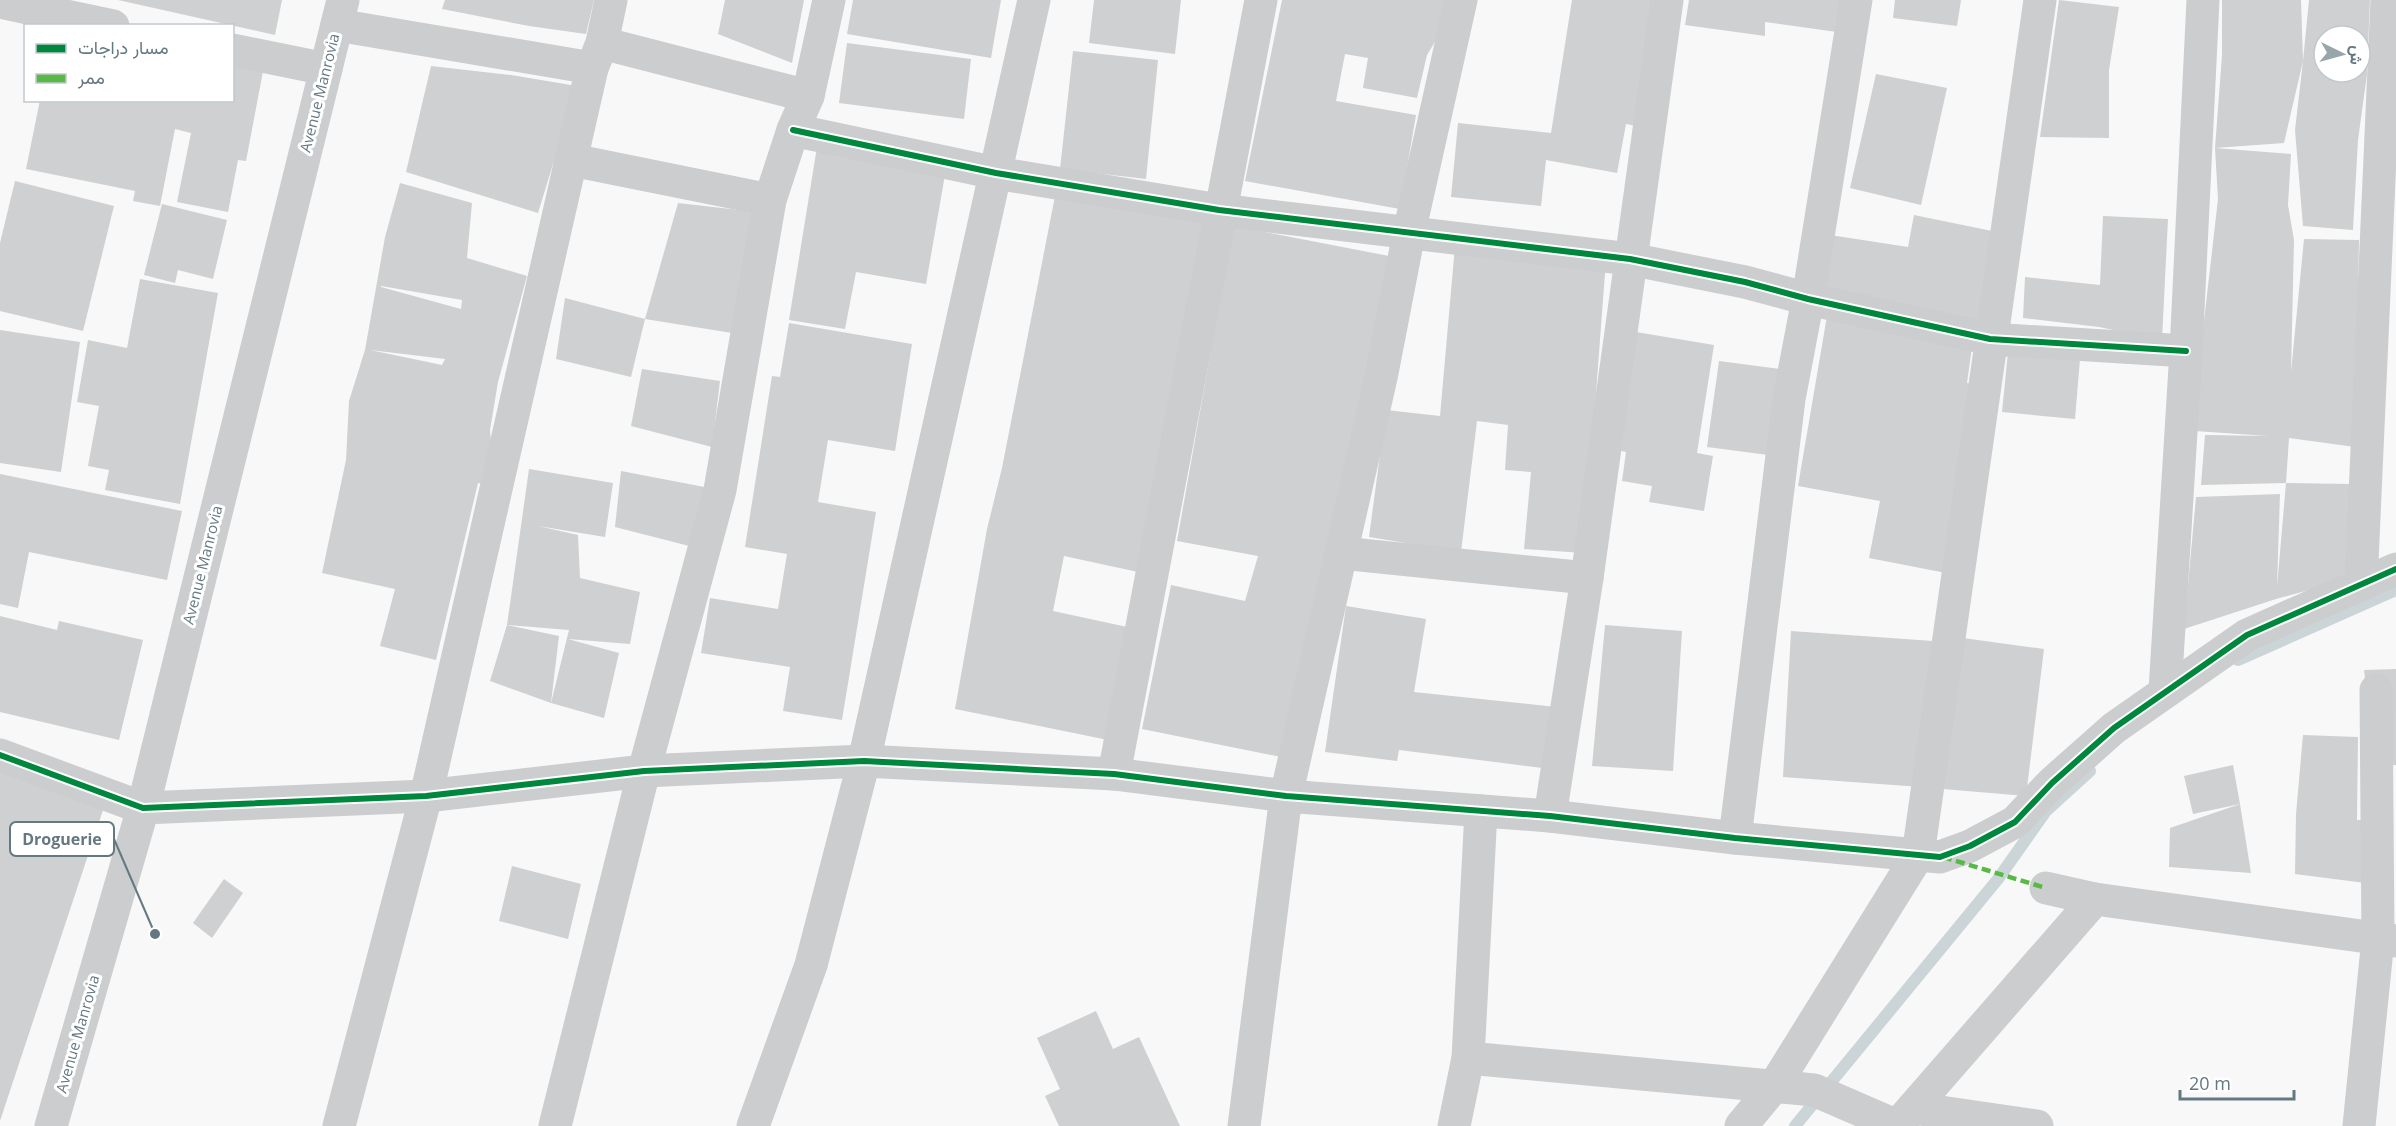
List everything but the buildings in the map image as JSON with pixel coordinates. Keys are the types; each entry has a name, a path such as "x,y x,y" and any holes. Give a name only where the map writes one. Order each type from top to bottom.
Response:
{"street":[{"path":"339,1126 426,796 611,0"},
{"path":"555,1126 644,771 720,490 770,200 793,130 808,96 828,0"},
{"path":"753,1126 811,965 864,760 1034,0"},
{"path":"1114,774 1219,210 1261,0"},
{"path":"1244,1126 1286,796 1382,373 1409,233 1461,0"},
{"path":"1550,816 1587,578 1666,0"},
{"path":"1735,838 1790,399 1856,0"},
{"path":"1741,1126 1774,1085 1918,855 2040,0"},
{"path":"2165,691 2186,351 2203,0"},
{"path":"2361,585 2387,0"},
{"path":"4,9 100,24"},
{"path":"340,13 597,55 808,96"},
{"name":"Avenue Manrovia","path":"51,1126 143,808 340,13"},
{"path":"234,50 326,69"},
{"path":"793,130 996,173 1219,210 1630,259 1744,282 1808,299 1990,339 2186,351"},
{"path":"572,160 770,200"},
{"path":"1341,554 1587,578"},
{"path":"0,755 143,808 426,796 644,771 864,760 1114,774 1286,796 1550,816 1735,838 1940,857 1970,846 2015,822 2052,783 2114,728 2247,635 2396,569"},
{"path":"2359,1126 2387,940 2376,690"},
{"path":"1454,1126 1468,1058 1481,811"},
{"path":"2046,888 2095,898 2387,940"},
{"path":"1903,1120 2095,898"},
{"path":"1468,1058 1814,1090 1863,1112 1903,1120 2037,1126"}],"waterway":[{"path":"2238,660 2396,590"},
{"path":"1795,1126 1998,879 2046,811 2090,771"}],"marked path":[{"path":"1943,857 2046,888"}],"cycle path":[{"path":"793,130 996,173 1219,210 1630,259 1745,282 1808,299 1990,339 2186,351"},
{"path":"0,755 143,808 426,796 644,771 864,761 1114,774 1286,796 1550,816 1735,838 1940,857 1970,846 2015,822 2052,783 2114,728 2247,635 2396,569"}],"place":[{"name":"Droguerie","path":"155,934"}]}
